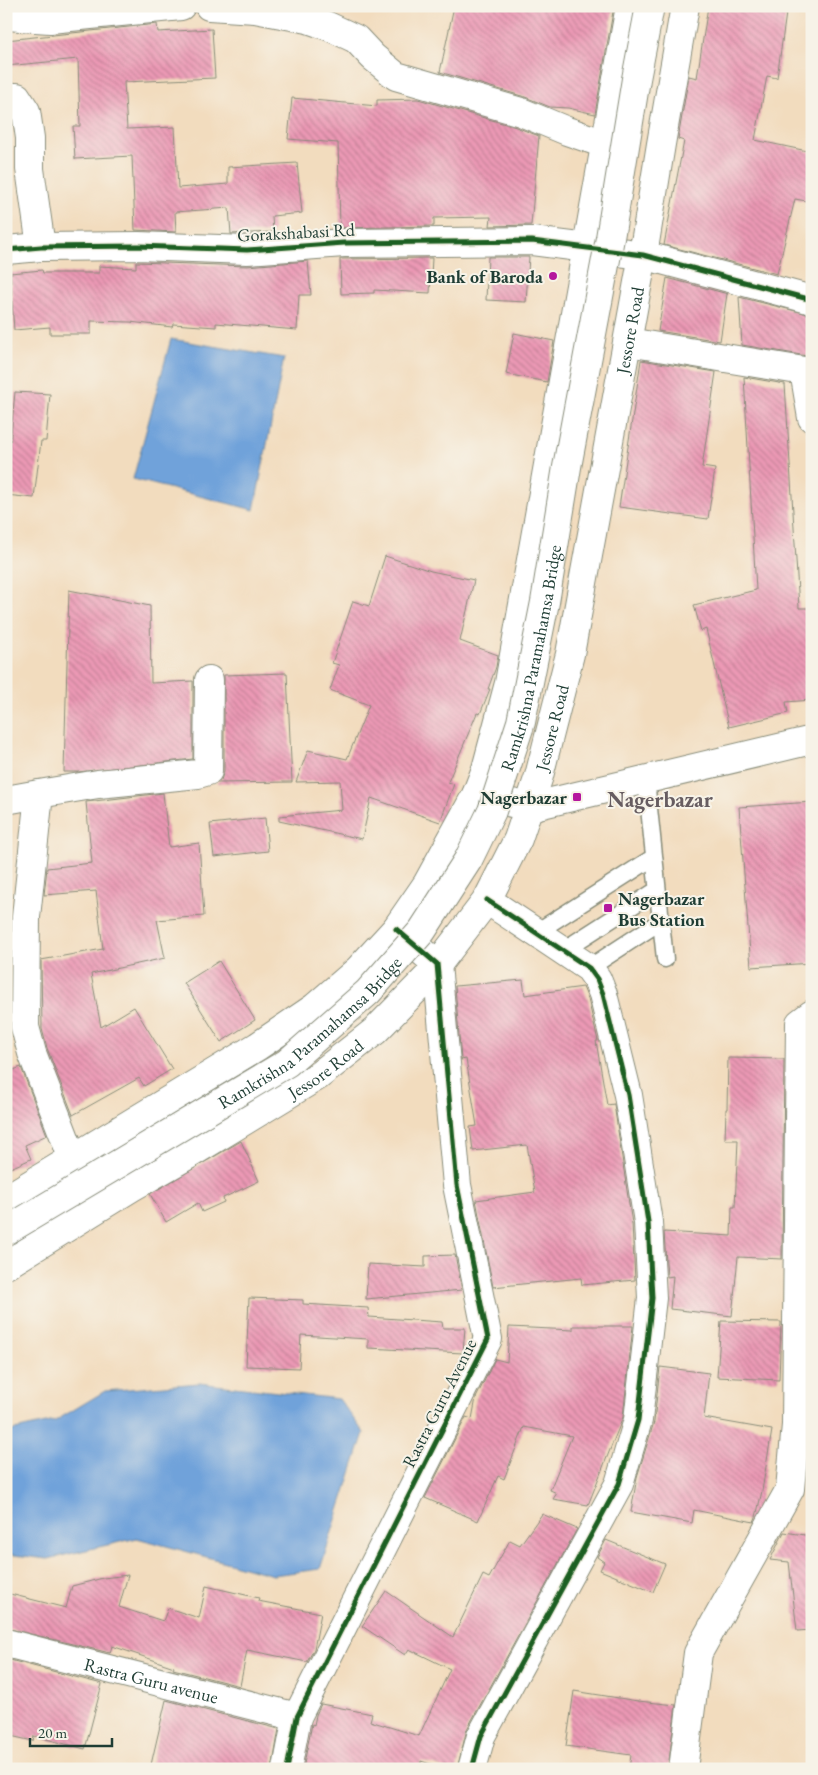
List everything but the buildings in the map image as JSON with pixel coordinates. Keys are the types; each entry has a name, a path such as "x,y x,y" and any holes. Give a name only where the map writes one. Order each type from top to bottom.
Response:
{"street":[{"path":"6,16 50,18 181,6"},
{"path":"209,6 255,7 308,20 328,16 396,76 521,112 605,144"},
{"path":"6,1199 258,1046 314,1008 359,969 396,929 427,884 476,795 486,769 509,683 630,6"},
{"name":"Ramkrishna Paramahamsa Bridge","path":"6,1231 287,1063 368,992 422,930 468,860 492,811 521,722 545,602 567,468 610,238 650,6"},
{"name":"Jessore Road","path":"6,1265 318,1076 375,1031 428,977 487,900 518,839 530,807 558,708 570,654 628,342 660,144 685,6"},
{"path":"6,97 16,97 26,111 30,138 30,169 41,247"},
{"name":"Gorakshabasi Rd","path":"6,250 41,247 138,246 247,250 344,243 532,241 643,255 812,300"},
{"path":"628,342 804,371 812,418"},
{"path":"6,800 98,784 198,774 208,771 209,680"},
{"path":"476,795 530,807 812,740"},
{"path":"39,794 26,917 25,1027 32,1053 73,1159"},
{"path":"472,1769 481,1736 620,1484 638,1420 652,1298 648,1222 628,1095 603,994 597,979 588,968 487,900"},
{"path":"396,929 438,964"},
{"name":"Rastra Guru Avenue","path":"287,1769 297,1717 488,1339 457,1185 438,964"},
{"path":"684,1769 698,1653 790,1489 796,1416 800,1023 812,1014"},
{"name":"Rastra Guru avenue","path":"6,1643 297,1717"}],"lane":[{"path":"646,780 665,959"},
{"path":"535,933 654,857"},
{"path":"562,951 657,890"},
{"path":"588,968 661,921"}],"water":[{"path":"171,339 284,358 254,510 133,479"},
{"path":"199,1383 339,1399 364,1433 320,1569 273,1575 137,1538 48,1559 6,1554 6,1432 55,1421 105,1391"}],"cycle path":[{"path":"6,250 41,247 138,246 247,250 344,243 532,241 643,255 812,300"},
{"path":"472,1769 481,1736 619,1484 638,1420 652,1298 648,1222 628,1095 603,994 597,979 589,968 487,900"},
{"path":"287,1769 297,1717 488,1339 457,1185 437,964 396,929"}],"place":[{"name":"Bank of Baroda","path":"553,276"},
{"name":"Nagerbazar","path":"577,797"},
{"name":"Nagerbazar Bus Station","path":"608,908"}],"district":[{"name":"Nagerbazar","path":"660,799"}]}
